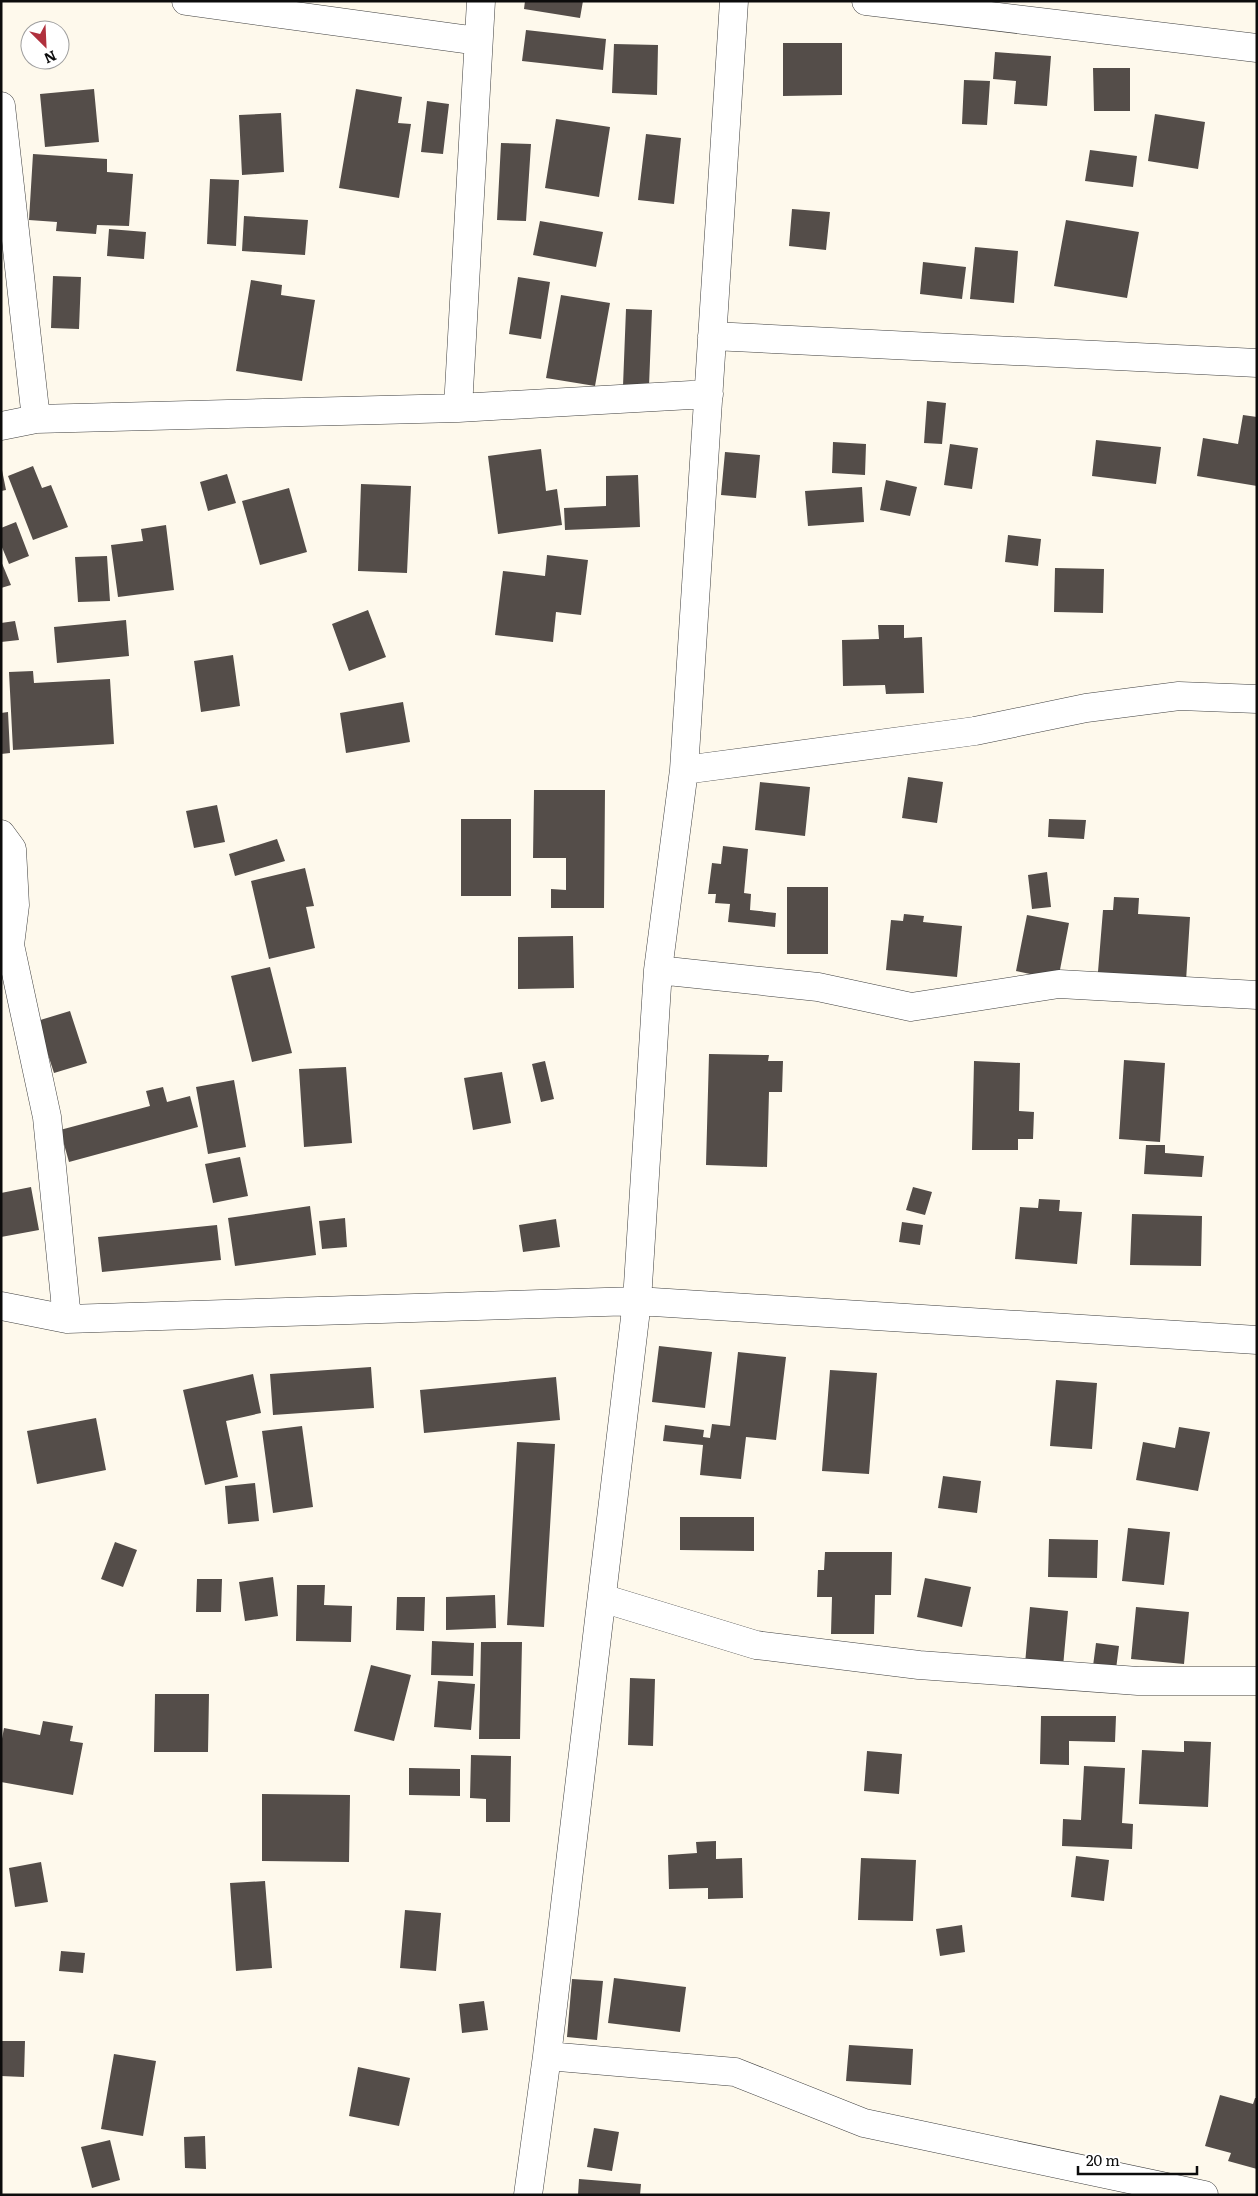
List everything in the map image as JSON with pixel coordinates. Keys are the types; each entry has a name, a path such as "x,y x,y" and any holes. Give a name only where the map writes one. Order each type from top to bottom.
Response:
{"street":[{"path":"186,1 478,41"},
{"path":"458,408 481,1"},
{"path":"528,2195 547,2056 637,1301 658,970 684,770 734,1"},
{"path":"866,1 1257,48"},
{"path":"1,106 36,419"},
{"path":"712,336 1257,363"},
{"path":"1,426 36,419 458,408 709,394"},
{"path":"684,770 975,731 1086,708 1179,696 1257,699"},
{"path":"1,834 12,849 15,905 6,946 47,1117 67,1319"},
{"path":"658,970 818,987 911,1007 1059,984 1257,995"},
{"path":"1,1306 67,1319 637,1301 1257,1340"},
{"path":"602,1598 766,1646 918,1665 1138,1681 1257,1681"},
{"path":"547,2056 735,2072 864,2122 1204,2195"}],"building":[{"path":"525,1 583,1 580,18 524,9"},
{"path":"526,30 606,39 603,70 522,61"},
{"path":"783,43 842,43 842,95 783,96"},
{"path":"614,44 658,45 657,95 612,93"},
{"path":"995,52 1051,56 1047,106 1014,104 1016,81 993,79"},
{"path":"1093,68 1130,68 1130,111 1094,111"},
{"path":"964,80 990,81 987,125 962,124"},
{"path":"94,89 99,142 45,147 40,94"},
{"path":"356,89 402,97 398,123 411,124 399,198 339,188"},
{"path":"427,101 449,104 443,154 421,152"},
{"path":"281,113 284,172 242,175 239,115"},
{"path":"1155,114 1205,122 1198,169 1148,161"},
{"path":"556,119 610,127 599,197 545,188"},
{"path":"646,134 681,138 674,204 638,200"},
{"path":"501,143 531,144 526,221 497,220"},
{"path":"1090,150 1137,156 1133,187 1085,181"},
{"path":"33,154 107,159 107,172 133,174 129,226 97,225 96,234 56,231 57,222 29,220"},
{"path":"210,179 239,180 236,246 207,244"},
{"path":"792,209 830,212 826,250 789,246"},
{"path":"244,216 308,220 305,255 242,251"},
{"path":"1066,220 1139,232 1127,298 1054,286"},
{"path":"540,221 603,232 596,267 533,255"},
{"path":"109,229 146,232 144,259 107,256"},
{"path":"975,247 1018,251 1014,303 970,299"},
{"path":"923,262 966,267 962,299 920,294"},
{"path":"53,276 81,277 79,329 51,328"},
{"path":"518,277 550,282 541,339 509,334"},
{"path":"251,280 282,285 281,295 315,300 302,381 236,371"},
{"path":"561,295 610,303 595,386 546,378"},
{"path":"626,309 652,310 649,386 623,386"},
{"path":"927,401 946,403 942,444 924,443"},
{"path":"1243,415 1257,417 1257,486 1197,476 1203,438 1238,444"},
{"path":"1096,440 1161,447 1156,484 1092,476"},
{"path":"833,442 866,444 865,475 832,473"},
{"path":"950,444 978,448 972,489 944,485"},
{"path":"541,449 546,491 557,489 562,525 498,534 488,456"},
{"path":"725,452 760,455 756,498 721,495"},
{"path":"33,466 42,488 51,485 68,527 33,540 8,476"},
{"path":"1,471 6,490 1,491"},
{"path":"227,474 236,503 208,511 200,482"},
{"path":"638,475 640,527 565,530 564,508 606,506 606,476"},
{"path":"886,480 917,487 910,516 880,510"},
{"path":"361,484 411,486 407,573 358,571"},
{"path":"862,487 864,522 808,526 805,491"},
{"path":"289,488 307,552 260,565 242,501"},
{"path":"16,522 29,556 9,564 1,545 1,528"},
{"path":"166,525 174,590 118,597 111,545 143,541 141,529"},
{"path":"1008,535 1041,539 1038,566 1005,562"},
{"path":"547,555 588,560 581,615 556,612 553,642 495,635 503,571 545,576"},
{"path":"107,556 110,601 78,602 75,557"},
{"path":"1,561 11,585 1,588"},
{"path":"1055,568 1104,569 1103,613 1054,612"},
{"path":"368,610 386,657 349,671 332,624"},
{"path":"126,620 129,656 57,663 54,627"},
{"path":"15,621 19,640 1,642 1,623"},
{"path":"878,625 904,625 904,638 922,637 924,693 886,694 885,685 843,686 842,640 879,639"},
{"path":"233,655 240,706 201,712 194,661"},
{"path":"33,671 34,683 110,679 114,744 13,750 9,672"},
{"path":"403,702 410,742 346,753 340,713"},
{"path":"8,712 10,753 1,754 1,713"},
{"path":"908,777 943,782 937,823 902,818"},
{"path":"760,782 810,787 805,836 755,830"},
{"path":"534,790 605,790 604,908 551,908 551,889 566,890 566,858 533,858"},
{"path":"217,805 225,842 194,848 186,811"},
{"path":"461,819 511,819 511,896 461,896"},
{"path":"1049,819 1086,820 1084,839 1048,837"},
{"path":"277,839 285,861 235,876 229,854"},
{"path":"723,846 748,849 744,893 751,894 750,910 776,913 775,927 728,922 730,904 715,903 716,894 708,894 712,863 721,864"},
{"path":"305,868 314,906 306,907 315,948 269,959 251,881"},
{"path":"1047,872 1051,907 1032,909 1028,875"},
{"path":"787,887 828,887 828,954 787,954"},
{"path":"1114,897 1139,898 1138,914 1190,917 1186,981 1097,984 1103,910 1113,910"},
{"path":"904,914 924,916 923,922 962,926 957,977 886,970 891,920 903,921"},
{"path":"1027,915 1069,923 1058,980 1016,971"},
{"path":"573,936 574,988 518,989 518,937"},
{"path":"270,967 292,1053 252,1062 231,976"},
{"path":"70,1011 87,1063 54,1073 37,1021"},
{"path":"709,1054 769,1055 768,1061 783,1061 782,1092 769,1092 767,1167 706,1165"},
{"path":"1124,1060 1165,1063 1160,1142 1119,1139"},
{"path":"545,1061 554,1099 541,1102 532,1064"},
{"path":"974,1061 1020,1063 1019,1111 1034,1112 1033,1139 1018,1139 1018,1150 972,1150"},
{"path":"346,1067 352,1143 304,1147 299,1069"},
{"path":"502,1072 511,1123 473,1130 464,1078"},
{"path":"234,1080 246,1147 208,1154 196,1087"},
{"path":"163,1087 167,1102 190,1096 198,1127 69,1162 60,1130 150,1106 146,1091"},
{"path":"1146,1145 1165,1145 1165,1153 1204,1156 1202,1177 1144,1174"},
{"path":"240,1157 248,1196 213,1203 205,1164"},
{"path":"31,1187 39,1230 1,1237 1,1193"},
{"path":"913,1187 932,1192 925,1215 906,1210"},
{"path":"1039,1199 1060,1200 1059,1211 1082,1212 1077,1264 1015,1259 1020,1207 1038,1208"},
{"path":"310,1206 316,1255 235,1266 228,1218"},
{"path":"1132,1214 1202,1216 1201,1266 1130,1265"},
{"path":"345,1218 347,1247 322,1249 319,1221"},
{"path":"556,1219 560,1247 523,1252 519,1225"},
{"path":"902,1222 923,1225 920,1245 899,1242"},
{"path":"217,1225 221,1260 102,1272 98,1237"},
{"path":"659,1346 712,1352 705,1408 652,1402"},
{"path":"738,1352 786,1357 776,1440 746,1437 741,1479 700,1475 703,1445 663,1441 665,1425 704,1430 703,1437 710,1438 712,1424 730,1426"},
{"path":"371,1367 374,1408 273,1415 270,1374"},
{"path":"830,1370 877,1373 869,1474 822,1471"},
{"path":"253,1374 261,1413 226,1421 238,1477 205,1485 183,1390"},
{"path":"556,1377 560,1420 424,1433 420,1390"},
{"path":"1056,1380 1097,1383 1092,1449 1050,1446"},
{"path":"96,1418 106,1470 37,1484 27,1431"},
{"path":"302,1426 313,1507 273,1513 262,1431"},
{"path":"1179,1427 1210,1432 1198,1491 1136,1480 1143,1442 1175,1448"},
{"path":"517,1442 555,1444 544,1627 507,1625"},
{"path":"943,1476 981,1481 977,1513 938,1508"},
{"path":"255,1483 259,1521 228,1524 225,1486"},
{"path":"680,1517 754,1517 754,1551 680,1550"},
{"path":"1128,1528 1170,1532 1164,1585 1122,1581"},
{"path":"1049,1539 1098,1540 1097,1578 1048,1577"},
{"path":"115,1542 137,1550 123,1587 101,1579"},
{"path":"825,1552 892,1552 891,1595 875,1595 874,1634 831,1634 832,1597 817,1597 818,1570 824,1570"},
{"path":"273,1577 278,1616 245,1621 239,1582"},
{"path":"925,1578 971,1587 962,1627 917,1617"},
{"path":"197,1579 222,1579 221,1612 196,1612"},
{"path":"297,1585 325,1585 324,1605 352,1606 351,1642 296,1641"},
{"path":"495,1595 496,1628 446,1630 446,1597"},
{"path":"397,1597 425,1597 424,1631 396,1630"},
{"path":"1030,1607 1068,1611 1063,1667 1025,1664"},
{"path":"1136,1607 1189,1612 1184,1664 1131,1659"},
{"path":"432,1641 474,1643 473,1676 431,1675"},
{"path":"481,1642 522,1642 520,1739 479,1739"},
{"path":"1096,1643 1119,1646 1116,1669 1093,1666"},
{"path":"371,1665 411,1675 394,1741 354,1731"},
{"path":"630,1678 655,1679 653,1746 628,1745"},
{"path":"438,1681 475,1684 471,1730 434,1727"},
{"path":"155,1694 209,1694 208,1752 154,1752"},
{"path":"1041,1716 1116,1716 1115,1742 1069,1741 1069,1765 1040,1764"},
{"path":"43,1721 73,1726 70,1741 83,1743 73,1795 1,1782 1,1744 4,1728 40,1735"},
{"path":"1184,1741 1211,1742 1208,1807 1139,1804 1142,1750 1184,1752"},
{"path":"867,1751 902,1754 899,1794 864,1791"},
{"path":"471,1755 511,1756 510,1822 486,1822 486,1799 470,1798"},
{"path":"1084,1766 1125,1768 1122,1823 1133,1824 1132,1849 1062,1846 1063,1819 1081,1820"},
{"path":"409,1768 460,1769 460,1796 409,1795"},
{"path":"262,1794 350,1795 349,1862 262,1861"},
{"path":"716,1841 716,1859 742,1858 743,1898 708,1899 708,1888 669,1889 668,1855 697,1853 696,1842"},
{"path":"1076,1856 1109,1860 1104,1901 1071,1897"},
{"path":"861,1858 916,1860 913,1921 858,1920"},
{"path":"41,1862 48,1902 15,1907 9,1868"},
{"path":"265,1881 272,1968 236,1971 230,1883"},
{"path":"405,1910 441,1913 436,1971 400,1968"},
{"path":"962,1925 965,1952 940,1956 936,1929"},
{"path":"61,1951 85,1953 83,1973 59,1971"},
{"path":"614,1978 686,1987 680,2032 608,2023"},
{"path":"572,1979 603,1981 597,2040 567,2037"},
{"path":"484,2001 488,2030 462,2033 459,2004"},
{"path":"1,2041 25,2041 24,2077 1,2076"},
{"path":"849,2045 913,2049 911,2085 846,2081"},
{"path":"114,2054 156,2061 143,2136 101,2129"},
{"path":"358,2067 410,2078 399,2126 349,2116"},
{"path":"1220,2095 1253,2104 1255,2098 1257,2098 1257,2169 1228,2161 1231,2153 1205,2146"},
{"path":"594,2128 619,2132 612,2171 587,2167"},
{"path":"205,2136 206,2169 185,2168 184,2137"},
{"path":"110,2140 120,2180 92,2188 81,2147"},
{"path":"579,2179 641,2184 640,2195 578,2195"}]}
